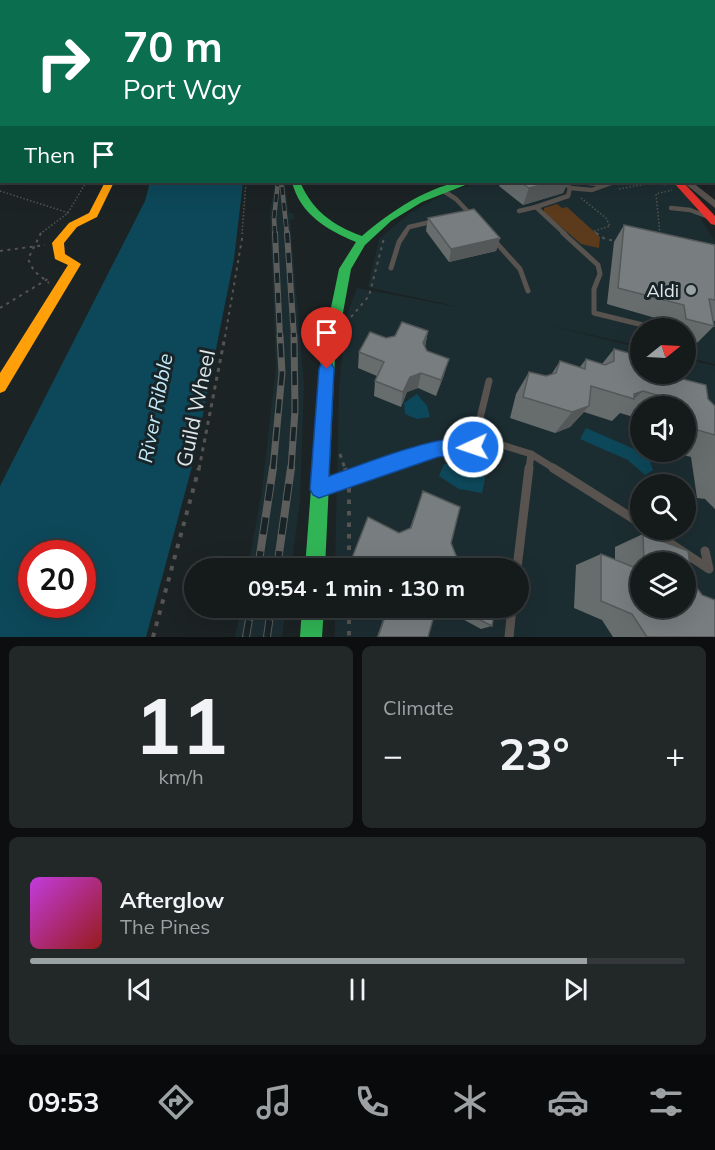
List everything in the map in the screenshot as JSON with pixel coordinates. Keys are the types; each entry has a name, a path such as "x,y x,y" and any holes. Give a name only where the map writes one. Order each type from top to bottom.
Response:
{"street":[{"path":"0,386 58,281 75,264 59,256 58,243 73,225 93,215 109,183"},
{"path":"296,183 302,202 319,220 336,231 363,241"},
{"path":"316,558 328,348 343,276 351,257 363,241 386,220 413,202 441,189 464,183"},
{"path":"688,183 714,215"},
{"path":"676,185 695,207 714,215"},
{"path":"311,637 312,618"}],"lane":[{"path":"565,183 580,192 611,183"},
{"path":"519,211 566,197 570,194 570,188"},
{"path":"441,189 471,214 478,223"},
{"path":"536,207 598,265 600,274 594,289 594,313 630,322"},
{"path":"671,208 695,207"},
{"path":"460,216 471,214"},
{"path":"392,268 399,242 409,227 438,220"},
{"path":"486,231 520,268 528,291"},
{"path":"473,447 489,381"},
{"path":"319,489 438,448 502,445 531,454 630,517"},
{"path":"518,558 531,454"},
{"path":"666,540 709,569 705,551"},
{"path":"509,637 511,618"}],"path":[{"path":"58,281 45,281 34,271 28,260 41,232 68,213 85,183"},
{"name":"Guild Wheel","path":"153,637 200,464 223,348 244,219 246,183"},
{"path":"618,189 652,183 676,185"},
{"path":"660,234 656,194 676,185"},
{"path":"0,191 68,213"},
{"path":"580,192 584,195"},
{"path":"580,192 581,198 606,218 610,226 594,231 605,239 621,242"},
{"path":"350,321 353,313 369,296 386,232"},
{"path":"0,251 58,243"},
{"path":"0,308 45,281 58,281"},
{"path":"338,450 349,479 349,558"},
{"path":"349,618 349,637"}],"shaded area":[{"path":"275,183 285,183 289,213 293,213 294,219 290,220 304,384 300,501 292,558 250,558 262,490 276,366 270,213"},
{"path":"479,183 673,183 691,202 715,242 715,364 696,359 696,318 630,318 630,344 544,324 630,346 630,384 696,384 696,361 715,366 715,637 335,637 335,618 529,618 529,558 335,558 339,388 346,318 357,288 468,309 368,287 379,239 410,213 450,191"},
{"path":"557,204 562,208 567,207 600,237 599,248 581,244 544,212 544,208"},
{"path":"239,618 285,618 282,637 235,637"}],"water":[{"name":"River Ribble","path":"150,183 243,183 234,259 194,459 146,637 0,637 0,486 145,201"},
{"path":"417,394 427,406 430,417 417,419 405,414 404,403"},
{"path":"586,428 630,447 630,462 628,460 580,439"},
{"path":"630,462 650,462 653,470 644,474"},
{"path":"444,464 478,464 485,478 482,493 459,489 439,476"}],"building":[{"path":"522,183 549,183 529,188"},
{"path":"474,209 500,238 451,249 428,218"},
{"path":"624,225 715,245 715,300 709,299 714,326 696,322 696,318 686,318 684,305 618,288"},
{"path":"402,322 428,331 423,343 427,351 449,359 441,380 421,373 410,377 403,392 375,381 384,362 359,352 370,332 386,338 395,336"},
{"path":"614,349 630,353 630,384 696,382 706,385 708,399 715,406 715,435 696,430 696,396 660,396 643,391 630,398 591,386 589,406 572,412 523,397 529,372 546,376 556,373 560,361 585,369 586,359 605,365 614,361"},
{"path":"423,491 460,507 451,543 457,558 352,558 368,517 399,533 411,528"},
{"path":"643,540 659,540 688,552 644,552"},
{"path":"601,554 630,566 630,613 601,601"},
{"path":"696,587 702,595 715,600 715,637 647,637 635,618 696,618"},
{"path":"385,618 433,618 428,637 378,637"},
{"path":"476,618 493,618 492,626"}],"railway":[{"path":"275,234 274,218 278,183"},
{"path":"282,187 287,234"},
{"path":"275,233 280,337"},
{"path":"287,233 294,337"},
{"path":"273,469 282,373 280,336"},
{"path":"291,469 295,410 294,336"},
{"path":"260,558 273,468"},
{"path":"278,558 291,468"},
{"path":"246,637 249,618"},
{"path":"267,637 270,618"}],"traffic: fast":[{"path":"296,183 306,204 322,220 363,241"},
{"path":"316,558 328,356 345,269 361,243 387,219 418,200 465,183"},
{"path":"311,637 312,618"}],"traffic: slow":[{"path":"0,386 75,264 59,256 58,243 73,225 93,215 109,183"}],"traffic: jam":[{"path":"679,183 715,222"}],"place":[{"name":"Aldi","path":"691,290"}],"route":[{"path":"327,369 319,489 438,448 473,447"}]}
